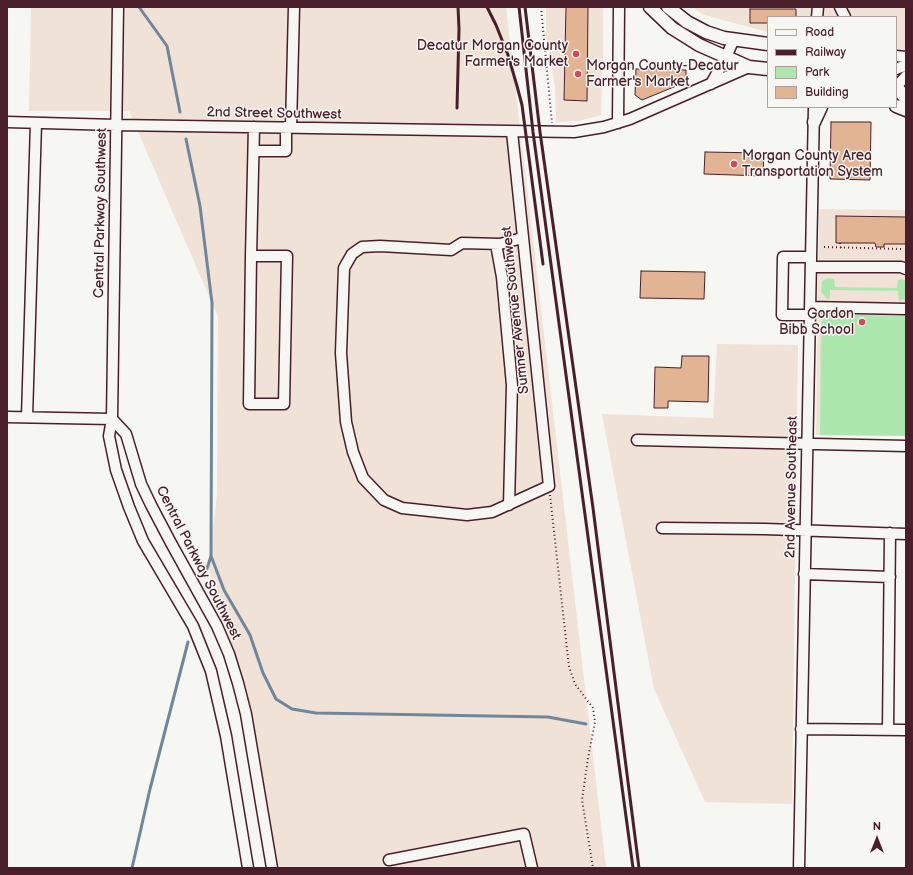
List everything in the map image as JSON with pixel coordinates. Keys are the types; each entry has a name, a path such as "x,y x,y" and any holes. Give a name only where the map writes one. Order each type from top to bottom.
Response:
{"main road":[{"path":"650,7 660,18 685,37 699,45 749,67 767,68"},
{"path":"669,8 696,27 715,35 767,44"},
{"path":"897,87 906,99"},
{"path":"814,122 821,108"}],"street":[{"name":"Central Parkway Southwest","path":"118,7 112,419 109,436 116,470 143,542 193,626 211,671 226,736 248,868"},
{"path":"254,151 286,151 289,127 294,7"},
{"path":"618,123 619,7"},
{"path":"840,7 844,16"},
{"path":"711,84 734,39"},
{"name":"2nd Street Southwest","path":"7,122 512,132 589,130 618,123 642,114 749,67"},
{"path":"897,85 906,76"},
{"name":"2nd Avenue Southeast","path":"798,868 814,108"},
{"path":"27,417 36,123"},
{"path":"251,256 287,256 284,404 249,404 251,256 254,127"},
{"name":"Sumner Avenue Southwest","path":"512,132 549,486"},
{"path":"522,238 496,244 462,243 451,250 380,246 362,247 352,254 344,268 341,353 346,422 353,452 363,478 384,500 402,508 467,515 492,512 549,486"},
{"path":"496,244 502,277 512,385 509,505"},
{"path":"906,269 901,267 811,262 783,258 782,315 810,311 906,309"},
{"path":"7,416 112,419"},
{"name":"Central Parkway Southwest","path":"112,419 126,434 141,484 170,543 208,608 229,654 246,714 272,868"},
{"path":"637,440 906,446"},
{"path":"662,528 906,534"},
{"path":"888,730 890,533"},
{"path":"804,574 890,577"},
{"path":"801,728 906,730"},
{"path":"389,860 524,834 532,868"}],"path":[{"path":"541,7 552,121 551,132"},
{"path":"840,243 841,248"},
{"path":"824,247 900,249"},
{"path":"549,486 569,667 575,684 593,708 595,722 582,800 593,868"}],"shaded area":[{"path":"31,7 506,7 606,868 278,868 252,714 208,567 217,495 218,317 129,111 29,111"},
{"name":"Morgan County-Decatur Farmer's Market","path":"546,7 603,7 601,115 579,121 556,122 555,87 546,36"},
{"path":"692,7 906,7 906,51 897,50 897,16 767,16 767,32 704,15"},
{"name":"Gordon Bibb School","path":"819,209 906,210 906,436 816,435"},
{"path":"717,344 798,345 792,804 705,802 654,689 602,414 713,418"}],"green space":[{"path":"828,278 834,279 835,287 897,288 898,280 902,279 906,281 906,299 899,301 898,291 830,290 830,298 828,300 821,292 822,281"},
{"path":"829,314 906,316 906,436 820,435 821,324 823,316"}],"building":[{"name":"Decatur Morgan County Farmer's Market","path":"566,7 588,7 587,101 564,100"},
{"path":"750,9 796,9 796,16 767,16 767,23 750,23"},
{"path":"636,69 686,70 686,82 642,100 635,95"},
{"path":"831,122 871,122 870,180 830,179"},
{"name":"Morgan County Area Transportation System","path":"705,152 763,153 764,176 704,174"},
{"path":"836,216 906,217 906,244 884,244 884,247 876,247 875,243 836,243"},
{"path":"641,271 705,272 704,299 640,298"},
{"path":"682,356 709,356 708,402 668,401 668,408 654,408 655,367 681,368"}],"waterway":[{"path":"139,7 167,46 180,112"},
{"path":"186,139 200,206 212,303 211,556 205,575"},
{"path":"211,556 224,590 250,635 263,673 276,699 292,709 316,713 548,717 586,724"},
{"path":"132,868 150,789 188,642"}],"railway":[{"path":"457,108 459,29 458,7"},
{"path":"487,7 508,55 522,105 543,264"},
{"path":"519,7 533,132 633,868"},
{"path":"525,7 540,132 593,508 639,868"}],"place":[{"name":"Decatur Morgan County Farmer's Market","path":"576,54"},
{"name":"Morgan County-Decatur Farmer's Market","path":"578,74"},
{"name":"Morgan County Area Transportation System","path":"734,164"},
{"name":"Gordon Bibb School","path":"862,322"}]}
